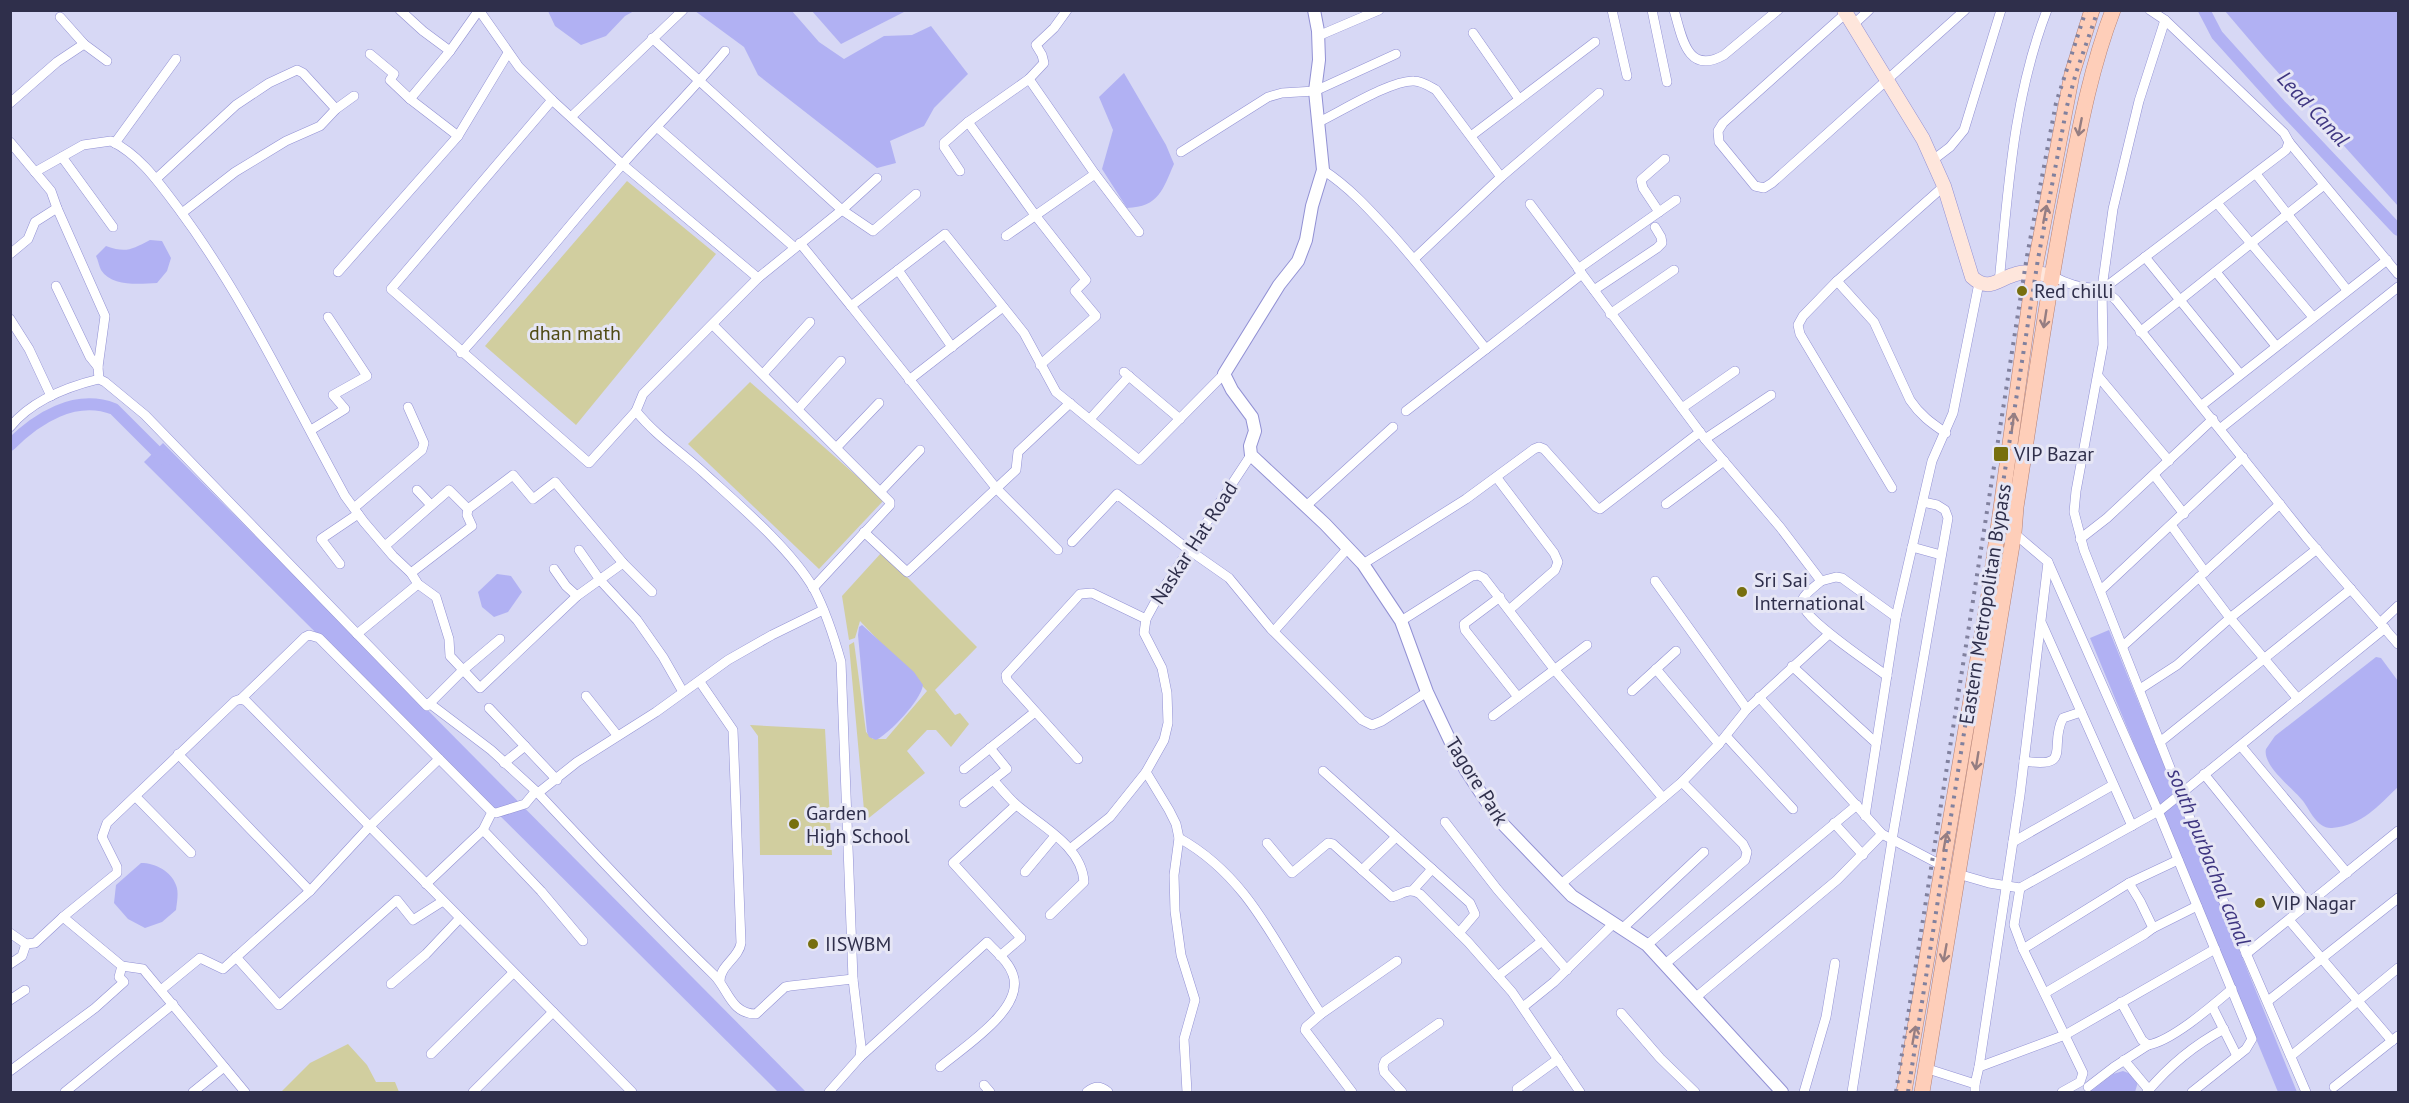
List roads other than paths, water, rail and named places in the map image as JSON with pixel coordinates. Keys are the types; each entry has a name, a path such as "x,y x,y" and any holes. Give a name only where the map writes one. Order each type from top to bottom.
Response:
{"main road":[{"name":"Eastern Metropolitan Bypass","path":"1904,1092 1989,594 2034,272 2072,74 2092,10"},
{"path":"1922,1092 2014,533 2016,507 2052,276 2085,104 2098,49 2113,10"},
{"path":"1848,16 1923,139 1933,160 1944,186 1972,277 1979,283 1999,283 2012,275 2034,272 2052,276"},
{"path":"2082,43 2098,49"},
{"path":"2067,99 2085,104"}],"street":[{"path":"400,10 450,51"},
{"path":"410,99 450,51 479,10 519,67 552,100 622,165 758,278"},
{"path":"571,117 651,38 683,10"},
{"path":"960,171 944,147 944,143 968,122 1029,79 1044,63 1036,45 1054,28 1067,10"},
{"path":"851,306 945,234 1024,333 1056,392 1139,460 1224,374 1279,285 1298,261 1306,240 1312,206 1323,170 1315,91 1319,60 1314,10"},
{"path":"1318,36 1379,10"},
{"path":"1612,10 1627,76"},
{"path":"1652,10 1667,82"},
{"path":"1674,10 1685,49 1693,57 1704,62 1715,61 1724,55 1778,10"},
{"path":"1869,10 1848,16 1723,123 1718,131 1719,142 1755,186 1764,189 1965,10"},
{"path":"1933,160 1950,147 1964,130 2001,10"},
{"path":"1999,283 2012,156 2021,95 2047,10"},
{"path":"2150,10 2164,20 2284,132 2289,142 2398,274"},
{"path":"60,17 84,44 107,61"},
{"path":"2164,20 2139,101 2107,243 2102,288 2104,330 2074,512 2080,539 2140,689 2178,797 2306,1092"},
{"path":"1473,33 1519,99"},
{"path":"651,38 842,210 873,231 916,194"},
{"path":"1471,136 1595,42"},
{"path":"10,104 57,62 84,44"},
{"path":"461,352 622,165 658,128 724,51"},
{"path":"339,272 458,136 508,53"},
{"path":"370,54 394,74 390,80 410,99 458,136"},
{"path":"1180,152 1268,97 1282,93 1315,91 1396,54"},
{"path":"115,143 176,59"},
{"path":"156,179 236,105 269,83 297,70 303,73 336,109"},
{"path":"1029,79 1095,174 1139,232"},
{"path":"1319,122 1396,84 1415,81 1436,90 1501,177"},
{"path":"1414,258 1501,177 1599,93"},
{"path":"182,213 235,172 286,141 320,126 336,109 354,96"},
{"path":"552,100 391,289 589,464 636,411 643,394 758,278 842,210 877,178"},
{"path":"968,122 1035,215 1086,280 1075,291 1096,316 1040,365"},
{"path":"658,128 797,245 851,306 996,488 1058,550"},
{"path":"35,172 83,145 111,141 150,170 182,213 253,322 345,496 418,584 436,597 449,639 450,656 480,688 577,596 623,563"},
{"path":"10,142 51,191 105,316 98,368 99,379"},
{"path":"2102,288 2256,174 2286,150 2289,142"},
{"path":"62,157 113,227"},
{"path":"1659,212 1643,188 1641,180 1665,159"},
{"path":"1323,170 1342,183 1414,258 1486,349"},
{"path":"1006,236 1095,174"},
{"path":"2256,174 2347,290"},
{"path":"2140,332 2324,185"},
{"path":"1892,488 1800,334 1798,325 1803,316 1837,281 1944,186"},
{"path":"1406,411 1580,272 1676,200"},
{"path":"2217,203 2250,245 2313,317"},
{"path":"1530,204 1682,408 1780,527 1821,581"},
{"path":"10,254 27,239 35,222 57,208"},
{"path":"1593,290 1657,248 1662,243 1662,237 1655,228"},
{"path":"2145,257 2240,374"},
{"path":"2202,405 2386,260"},
{"path":"898,270 952,347"},
{"path":"1610,314 1674,270"},
{"path":"2216,272 2276,346"},
{"path":"2052,276 2078,286 2102,288 2116,300 2280,504 2398,644"},
{"path":"1837,281 1874,322 1910,400 1927,421 1946,433"},
{"path":"1865,816 1896,617 1932,461 1953,413 1979,283"},
{"path":"56,286 90,357 98,368"},
{"path":"2221,428 2398,287"},
{"path":"909,381 1003,307"},
{"path":"311,430 345,409 333,395 367,376 328,317"},
{"path":"10,319 29,349 51,396"},
{"path":"763,374 810,322"},
{"path":"713,325 888,499 890,505 813,588"},
{"path":"798,409 841,361"},
{"path":"1682,408 1735,371"},
{"path":"1090,419 1126,374 1180,419"},
{"name":"Naskar Hat Road","path":"1070,849 1110,817 1146,772 1164,740 1168,723 1167,693 1162,668 1144,633 1146,620 1159,595 1251,455 1250,446 1255,431 1251,417 1224,374"},
{"path":"2098,376 2169,461"},
{"path":"10,427 26,410 78,384 99,379 116,390 145,415 427,706 429,704 491,750 537,793 671,934 720,981 732,1003 742,1011 756,1014 785,987 853,979"},
{"path":"1363,564 1497,478 1539,447 1544,449 1600,509 1703,435 1771,395"},
{"path":"837,447 879,403"},
{"path":"864,532 907,572 1016,470 1018,452 1070,403"},
{"path":"340,564 321,539 356,511 422,450 424,443 408,406"},
{"path":"636,411 646,424 704,473 787,552 813,588 823,610 841,662 853,979 861,1046 860,1057"},
{"path":"2080,539 2107,518 2213,419"},
{"path":"1306,506 1393,427"},
{"path":"880,491 920,450"},
{"name":"Tagore Park","path":"1251,455 1306,506 1363,564 1401,621 1427,692 1458,755 1486,803 1512,836 1560,885 1588,908 1647,945 1782,1092"},
{"path":"2101,590 2243,458"},
{"path":"1666,504 1724,461"},
{"path":"411,573 472,526 467,515 468,509 513,475 533,499 555,482 623,563 652,592"},
{"path":"2154,475 2184,514"},
{"path":"1497,478 1554,553 1558,562 1555,570 1509,610"},
{"path":"417,490 431,505"},
{"path":"385,546 449,490 468,509"},
{"path":"1072,542 1117,494 1229,578 1274,631 1362,720 1372,725 1382,721 1427,692"},
{"path":"1852,1092 1892,841 1948,518 1945,510 1937,505 1923,502"},
{"path":"2123,646 2280,504"},
{"path":"2171,525 2230,618 2298,699"},
{"path":"2014,533 2048,562 2160,810 2178,860 2252,1039 2250,1044 2237,1056 2192,1092"},
{"path":"1912,547 1941,555"},
{"path":"1274,631 1348,548"},
{"path":"2140,689 2176,665 2230,618 2317,549"},
{"path":"579,550 600,580 637,620 663,657 683,692"},
{"path":"1925,1068 1975,1088 2013,842 2048,562"},
{"path":"554,569 566,586 577,596"},
{"path":"1401,621 1472,576 1478,575 1485,578 1554,669 1663,798"},
{"path":"1887,676 1829,634 1804,609 1802,603 1803,598 1821,581 1836,577 1842,578 1896,617"},
{"path":"1655,581 1747,709"},
{"path":"357,634 418,584"},
{"path":"2160,742 2351,589"},
{"path":"1078,759 1007,680 1006,675 1080,594 1092,592 1146,620"},
{"path":"1500,597 1464,624 1465,630 1518,697"},
{"path":"1958,874 2020,888 2160,810 2298,699 2382,626 2398,606"},
{"path":"426,884 483,830 494,813 525,804 577,762 700,682 728,660 823,610"},
{"path":"2041,622 2132,826"},
{"path":"1560,885 1682,782 1719,744 1747,709 1829,634"},
{"path":"10,933 26,944 35,943 117,873 117,867 102,837 107,823 305,637 313,635 320,638 494,813"},
{"path":"429,704 462,671 500,639"},
{"path":"1494,716 1587,645"},
{"path":"1632,691 1676,651"},
{"path":"1792,666 1876,743"},
{"path":"1656,669 1719,744"},
{"path":"700,682 733,730 741,943 740,951 720,974 720,981"},
{"path":"586,696 617,735"},
{"path":"1759,697 1882,834 1941,865"},
{"path":"241,699 246,701 632,1092"},
{"path":"489,708 557,780"},
{"path":"964,769 1035,712"},
{"path":"2024,761 2045,764 2051,762 2056,756 2060,724 2063,718 2081,712"},
{"path":"1726,736 1793,809"},
{"path":"504,763 525,746"},
{"path":"2241,746 2347,873"},
{"path":"964,802 1007,769 990,748"},
{"path":"178,754 310,891"},
{"path":"161,990 200,958 223,969 310,891 370,826 439,759"},
{"path":"1323,771 1474,909 1473,920 1459,933"},
{"path":"1146,772 1176,824 1179,838 1174,875 1175,911 1181,955 1195,1000 1184,1039 1187,1092"},
{"path":"2204,774 2308,904"},
{"path":"993,780 1017,805 1070,849 1083,874 1084,882 1050,915"},
{"path":"1647,945 1745,860 1747,852 1743,844 1682,782"},
{"path":"2013,842 2114,785"},
{"path":"136,797 191,853"},
{"path":"1665,964 1857,804"},
{"path":"1000,956 1021,938 953,863 1017,805"},
{"path":"1445,822 1484,873 1566,970"},
{"path":"1834,823 1863,855"},
{"path":"483,830 541,891 583,941"},
{"path":"2246,954 2398,831"},
{"path":"1695,998 1837,880 1882,834"},
{"path":"1025,872 1055,836"},
{"path":"1362,870 1396,837"},
{"path":"1179,838 1199,849 1216,863 1243,891 1322,1014"},
{"path":"1268,843 1292,873 1328,843 1338,846 1392,897 1407,890 1420,894 1498,976 1523,1007 1580,1092"},
{"path":"1523,1007 1704,852"},
{"path":"2023,949 2129,883 2178,860"},
{"path":"1413,890 1432,869"},
{"path":"2129,883 2153,928"},
{"path":"2020,888 2014,925 2023,949 2083,1073 2085,1090"},
{"path":"2268,1001 2398,898"},
{"path":"236,957 279,1005 397,900 413,920 443,901"},
{"path":"2045,993 2153,928 2197,906"},
{"path":"63,917 122,966 143,969 244,1092"},
{"path":"391,984 426,954 460,918"},
{"path":"2289,920 2357,1001 2395,1039 2334,1087"},
{"path":"829,1092 860,1057 987,942 1008,965 1014,977 1013,996 1000,1016 940,1067"},
{"path":"1498,976 1542,942"},
{"path":"10,964 22,956 26,944"},
{"path":"1979,1067 2065,1035 2215,949"},
{"path":"1352,1092 1305,1030 1306,1027 1397,961"},
{"path":"1804,1092 1826,1017 1835,963"},
{"path":"10,1071 95,1008 124,982 119,977 122,966"},
{"path":"2291,1056 2398,968"},
{"path":"430,1054 513,973"},
{"path":"2085,1090 2124,1060 2180,1029 2232,989"},
{"path":"10,1000 24,990"},
{"path":"2121,1002 2142,1040 2148,1045"},
{"path":"65,1092 173,1004"},
{"path":"2212,1006 2237,1056"},
{"path":"473,1092 553,1012"},
{"path":"1621,1013 1660,1058 1695,1092"},
{"path":"1402,1092 1384,1072 1385,1061 1439,1023"},
{"path":"2124,1060 2148,1091 2186,1054 2223,1029"},
{"path":"1517,1089 1558,1059"},
{"path":"193,1092 224,1067"},
{"path":"2062,1092 2080,1082 2083,1073"},
{"path":"1087,1092 1099,1086 1108,1092"}],"water":[{"path":"548,11 634,11 625,16 606,36 581,45 555,26"},
{"path":"695,11 792,11 819,42 844,59 884,36 912,35 931,26 968,74 934,108 924,126 890,141 896,163 877,168 758,75 744,47"},
{"path":"812,11 906,11 841,44"},
{"path":"2225,11 2398,11 2398,206 2265,58"},
{"path":"1124,73 1166,145 1174,164 1163,189 1153,200 1138,207 1127,208 1102,169 1113,130 1099,97"},
{"path":"150,240 162,241 171,258 167,271 157,283 119,282 101,270 96,256 106,246 128,249"},
{"path":"163,443 806,1092 778,1092 144,462"},
{"path":"497,574 511,576 522,592 508,612 494,617 482,607 478,592"},
{"path":"862,625 914,672 923,685 917,699 904,716 876,740 869,737 867,732 858,635 859,627"},
{"path":"2109,630 2297,1092 2278,1092 2090,638"},
{"path":"2376,657 2381,658 2398,681 2398,787 2377,808 2361,819 2343,826 2327,827 2318,822 2303,801 2273,769 2266,756 2266,749 2275,736"},
{"path":"141,863 152,864 166,872 174,880 178,897 176,910 162,922 145,928 128,919 114,903 116,885"},
{"path":"2123,1071 2131,1074 2138,1082 2135,1092 2090,1092 2113,1074"}],"waterway":[{"name":"Lead Canal","path":"2204,10 2217,35 2398,230"},
{"path":"10,445 32,426 58,411 85,404 99,405 114,409 165,460"}],"railway":[{"path":"1896,1092 2027,256 2056,103 2086,10"},
{"path":"1908,1092 2038,259 2067,106 2098,10"}],"place":[{"name":"Red chilli","path":"2022,291"},
{"name":"VIP Bazar","path":"2001,454"},
{"name":"Sri Sai International","path":"1742,592"},
{"name":"Garden High School","path":"794,824"},
{"name":"VIP Nagar","path":"2260,903"},
{"name":"IISWBM","path":"813,944"}],"park label":[{"name":"dhan math","path":"575,333"}],"water label":[{"name":"south purbachal canal","path":"2209,857"}]}
